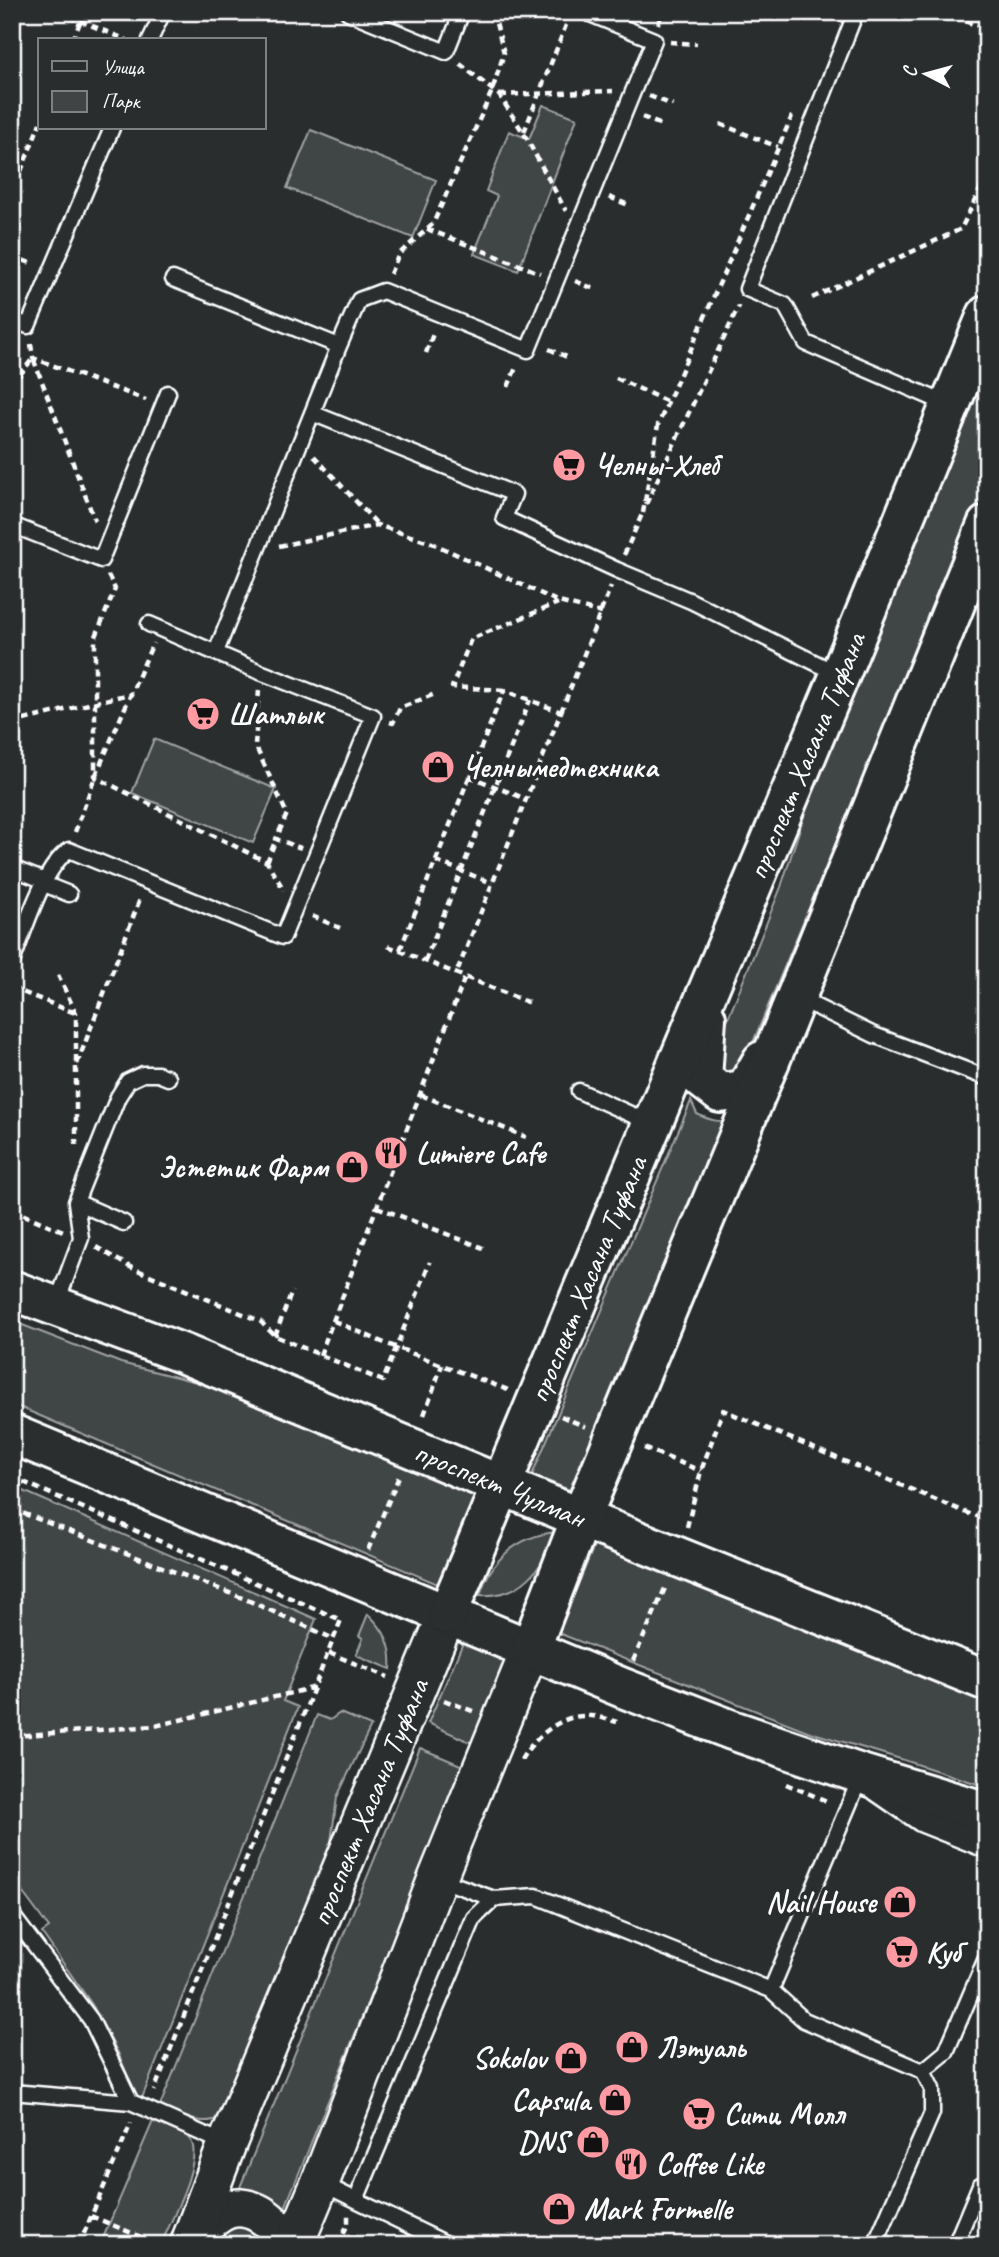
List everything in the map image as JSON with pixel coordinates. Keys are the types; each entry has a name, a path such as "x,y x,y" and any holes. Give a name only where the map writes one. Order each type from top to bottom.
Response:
{"main road":[{"name":"проспект Хасана Туфана","path":"447,1615 840,675 987,315"},
{"path":"530,1650 581,1518 983,546"},
{"path":"707,988 702,1079 720,1093 745,1090 791,1010"},
{"name":"проспект Чулман","path":"12,1290 184,1354 581,1518 987,1681"},
{"path":"12,1434 530,1650 732,1730 861,1774 987,1812"}],"street":[{"name":"проспект Хасана Туфана","path":"180,2242 227,2144 447,1615"},
{"path":"294,2245 530,1650"},
{"path":"861,1774 924,1817 987,1842"},
{"path":"180,2242 224,2210 242,2208 266,2215 282,2239 282,2245"}],"lane":[{"path":"151,38 163,12"},
{"path":"348,12 446,52 462,12"},
{"path":"216,652 359,300 383,291 528,350 654,40 585,12"},
{"path":"856,12 747,289 785,305 806,343 950,405"},
{"path":"12,319 28,326 112,130"},
{"path":"173,279 339,346"},
{"path":"12,524 103,554 166,400"},
{"path":"312,413 514,494 504,517 691,601 840,675"},
{"path":"12,962 57,857 69,850 283,937 318,855 373,716 149,625"},
{"path":"12,868 69,894"},
{"path":"791,1010 874,1035 987,1078"},
{"path":"55,1307 80,1238 76,1202 118,1097 128,1081 143,1074 158,1074 168,1078"},
{"path":"579,1091 651,1124"},
{"path":"76,1202 124,1223"},
{"path":"771,1990 861,1774"},
{"path":"437,1879 494,1899 536,1896 771,1990 804,2020 923,2071 932,2090 932,2113 872,2245"},
{"path":"356,2200 474,1918 494,1899"},
{"path":"12,1915 91,2020 137,2106"},
{"path":"923,2071 946,2052 987,1956"},
{"path":"12,2092 137,2106 227,2144"},
{"path":"320,2183 449,2245"},
{"path":"955,2245 980,2185 987,2187"}],"path":[{"path":"58,12 122,38"},
{"path":"74,38 83,12"},
{"path":"383,291 399,254 433,223 492,92 504,53 493,12"},
{"path":"523,132 571,12"},
{"path":"943,12 987,30"},
{"path":"446,52 499,95 633,91 673,105"},
{"path":"499,95 523,132 577,229"},
{"path":"643,513 658,425 794,111"},
{"path":"720,124 778,148"},
{"path":"12,194 38,128"},
{"path":"812,298 961,229 987,175"},
{"path":"427,229 557,279"},
{"path":"649,497 747,289"},
{"path":"28,326 33,358 115,589 95,639 95,777"},
{"path":"12,385 33,358"},
{"path":"33,358 166,400"},
{"path":"616,378 668,402"},
{"path":"301,442 377,525 432,543 559,602 601,613"},
{"path":"259,550 377,525"},
{"path":"559,602 471,639 453,687 505,690 561,712"},
{"path":"456,974 598,622"},
{"path":"80,817 147,656"},
{"path":"260,672 255,745 287,814 267,862"},
{"path":"400,950 505,690"},
{"path":"12,723 133,693"},
{"path":"373,716 393,723 400,708 435,694"},
{"path":"425,961 530,700"},
{"path":"470,776 526,799"},
{"path":"95,777 267,862 295,908 340,928"},
{"path":"276,839 318,855"},
{"path":"436,860 492,883"},
{"path":"76,1069 146,882"},
{"path":"388,946 532,1004"},
{"path":"58,975 76,1013 76,1149"},
{"path":"320,1354 466,977"},
{"path":"12,988 76,1013"},
{"path":"421,1095 526,1137"},
{"path":"377,1207 484,1248"},
{"path":"12,1210 80,1238 130,1267 260,1321 275,1336 383,1381 430,1262"},
{"path":"275,1336 292,1290"},
{"path":"333,1321 515,1393"},
{"path":"424,1415 442,1364"},
{"path":"685,1538 701,1471 723,1410 972,1515 987,1518"},
{"path":"558,1415 588,1428"},
{"path":"643,1448 701,1471"},
{"path":"367,1555 404,1465"},
{"path":"12,1477 341,1620 149,2103 137,2106 79,2245"},
{"path":"12,1509 245,1598 334,1639"},
{"path":"633,1662 670,1577"},
{"path":"329,1653 388,1677"},
{"path":"12,1736 156,1726 316,1687"},
{"path":"437,1697 482,1715"},
{"path":"91,2216 180,2242"},
{"path":"339,2245 348,2223"}],"green space":[{"path":"543,105 577,118 518,271 474,254 497,196 486,191 509,131 529,139"},
{"path":"311,130 436,180 413,238 287,188"},
{"path":"987,367 987,481 741,1071 731,1076 717,1069 715,1051 781,887 811,794"},
{"path":"154,739 276,789 253,843 132,793"},
{"path":"691,1101 697,1114 707,1118 720,1121 736,1119 572,1491 532,1475"},
{"path":"12,1321 121,1363 208,1385 476,1496 440,1585 12,1404"},
{"path":"12,1486 316,1619 283,1701 298,1707 142,2098 136,2096 119,2055 93,2006 42,1933 49,1928 12,1878"},
{"path":"556,1532 545,1557 529,1578 508,1591 495,1595 480,1595 491,1571 508,1552 530,1538"},
{"path":"594,1546 987,1701 987,1787 810,1732 558,1633"},
{"path":"368,1614 387,1639 391,1653 391,1669 356,1655 363,1638 359,1636"},
{"path":"466,1636 508,1652 472,1743 428,1723"},
{"path":"340,1713 371,1726 337,1797 328,1864 221,2117 206,2121 182,2116 160,2106 317,1715 330,1720"},
{"path":"420,1748 463,1766 282,2215 236,2197"},
{"path":"153,2121 179,2131 191,2141 192,2163 177,2208 161,2245 100,2245"},
{"path":"241,2222 263,2232 265,2245 221,2245 229,2225"}],"place":[{"name":"Челны-Хлеб","path":"569,465"},
{"name":"Шатлык","path":"203,714"},
{"name":"Челнымедтехника","path":"438,767"},
{"name":"Lumiere Cafe","path":"391,1153"},
{"name":"Эстетик Фарм","path":"352,1167"},
{"name":"Nail House","path":"900,1902"},
{"name":"Куб","path":"902,1952"},
{"name":"Лэтуаль","path":"632,2047"},
{"name":"Sokolov","path":"571,2058"},
{"name":"Capsula","path":"615,2100"},
{"name":"Сити Молл","path":"699,2114"},
{"name":"DNS","path":"593,2142"},
{"name":"Coffee Like","path":"631,2164"},
{"name":"Mark Formelle","path":"559,2209"}]}
